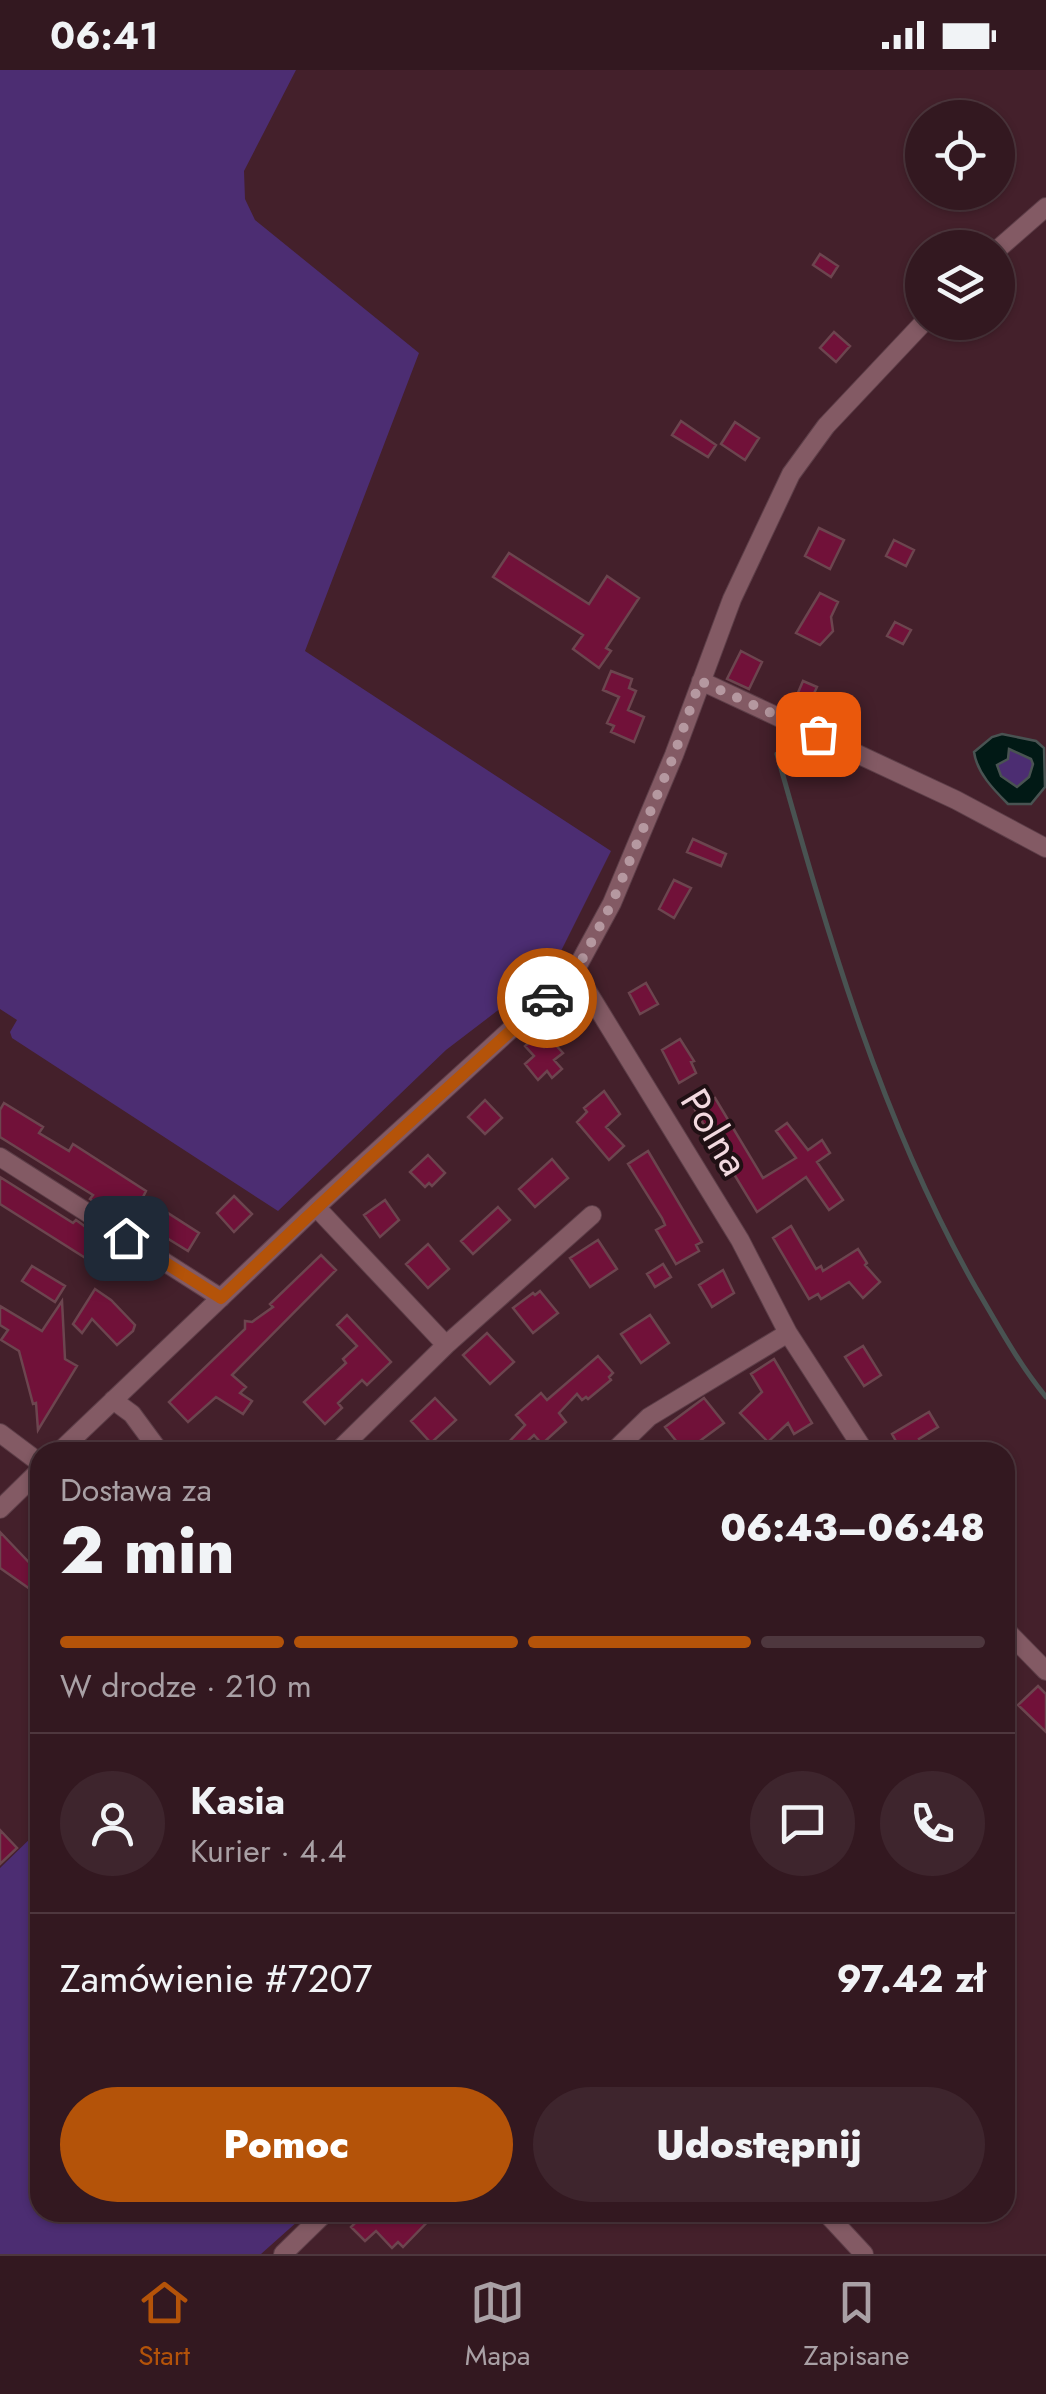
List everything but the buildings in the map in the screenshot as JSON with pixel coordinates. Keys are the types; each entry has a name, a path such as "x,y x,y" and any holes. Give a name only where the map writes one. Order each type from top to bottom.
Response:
{"street":[{"path":"1015,233 1046,206"},
{"path":"69,1442 316,1207 576,971 612,903 674,755 732,599 791,474 826,426 907,340"},
{"path":"700,681 956,800 1046,848"},
{"name":"Polna","path":"576,971 740,1240 788,1333 859,1442"},
{"path":"0,1157 221,1298"},
{"path":"316,1207 446,1345"},
{"path":"347,1442 446,1345 592,1215"},
{"path":"624,1442 650,1417 692,1388 788,1333"},
{"path":"113,1400 132,1414 153,1442"},
{"path":"0,1433 30,1456"},
{"path":"0,1508 30,1480"},
{"path":"1015,1640 1046,1672"},
{"path":"282,2254 316,2222"},
{"path":"834,2222 864,2254"}],"shaded area":[{"path":"0,70 296,70 244,171 245,199 255,220 419,353 305,651 611,851 552,969 446,1050 278,1211 12,1038 10,1032 17,1020 0,1009"},
{"path":"1002,734 1036,741 1044,748 1045,787 1031,804 1008,804 982,774 974,752","holes":["1009,749 1031,759 1029,777 1017,787 1001,776 997,765 1008,759"]},
{"path":"1009,749 1031,759 1033,764 1029,778 1017,787 1001,776 997,764 1008,759"},
{"path":"30,1839 30,2222 297,2222 261,2254 0,2254 0,1868"}],"waterway":[{"path":"777,754 860,1027 912,1161 976,1288 1046,1397"}],"way so far":[{"path":"547,998 576,971 612,903 674,755 700,681 818,734"}],"route":[{"path":"126,1238 221,1298 547,998"}]}
